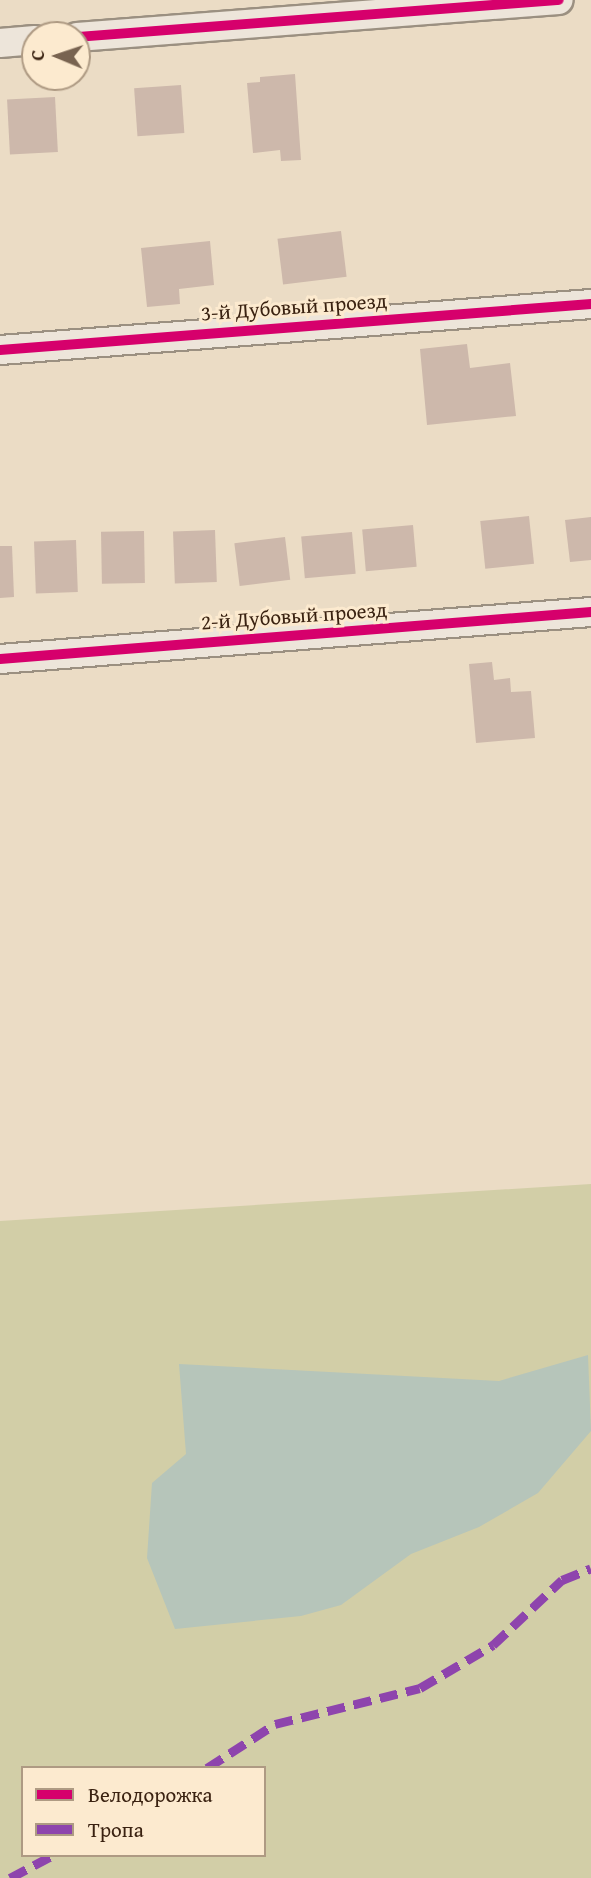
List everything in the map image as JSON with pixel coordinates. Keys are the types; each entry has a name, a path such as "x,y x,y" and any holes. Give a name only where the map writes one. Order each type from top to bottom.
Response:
{"street":[{"path":"91,36 559,0"},
{"path":"0,43 21,41"},
{"name":"3-й Дубовый проезд","path":"0,350 591,303"},
{"name":"2-й Дубовый проезд","path":"0,659 591,612"}],"shaded area":[{"path":"591,1184 591,1878 0,1878 0,1221"},
{"path":"588,1355 591,1431 538,1493 479,1527 411,1554 341,1605 301,1616 175,1629 147,1558 152,1483 186,1454 179,1364 499,1381"}],"building":[{"path":"295,74 301,160 281,161 280,150 253,153 247,83 260,82 260,77"},
{"path":"181,85 184,133 137,136 134,88"},
{"path":"55,97 58,152 10,154 7,100"},
{"path":"341,231 347,277 283,284 277,239"},
{"path":"210,241 214,285 179,289 180,304 147,307 141,248"},
{"path":"467,344 470,368 510,363 516,416 427,425 420,349"},
{"path":"529,516 534,564 485,569 480,521"},
{"path":"591,517 591,560 570,562 565,520"},
{"path":"413,525 417,567 366,571 362,529"},
{"path":"215,530 217,582 175,583 173,531"},
{"path":"144,531 145,583 102,584 101,532"},
{"path":"352,532 356,574 305,578 301,536"},
{"path":"285,537 290,580 240,586 234,543"},
{"path":"76,540 78,592 36,593 34,541"},
{"path":"0,546 12,546 14,597 0,598"},
{"path":"492,662 494,680 510,678 511,692 531,691 535,738 476,743 469,664"}],"marked path":[{"path":"210,1766 275,1724 420,1688 493,1645 562,1580 591,1568"},
{"path":"10,1878 49,1857"}],"cycle path":[{"path":"91,36 559,0"},
{"path":"0,350 591,304"},
{"path":"0,659 591,612"}]}
